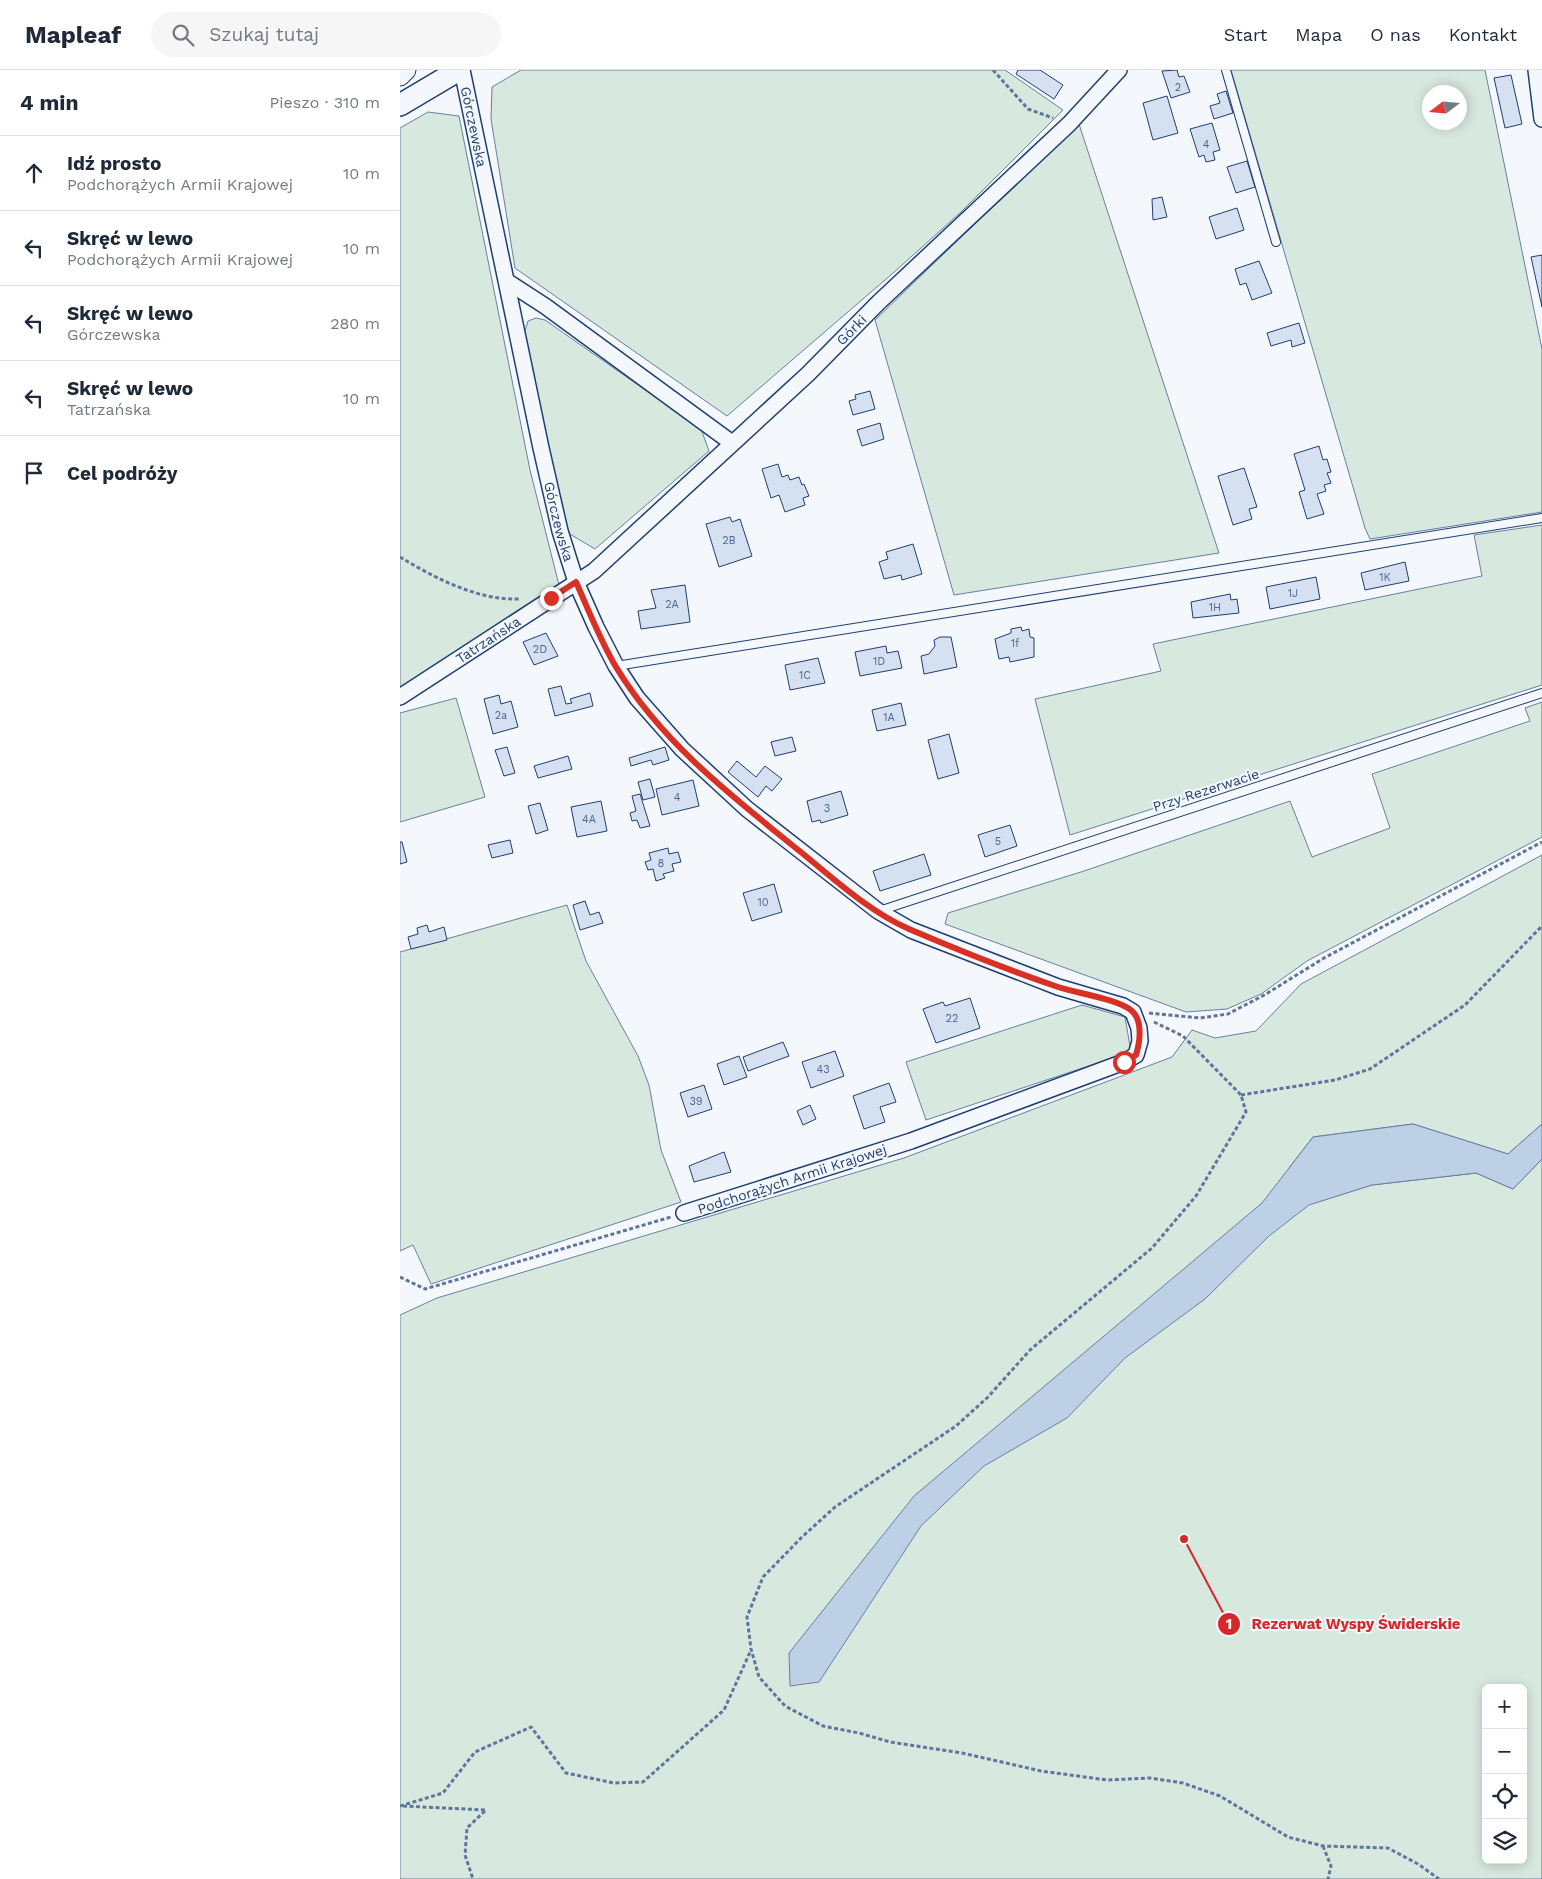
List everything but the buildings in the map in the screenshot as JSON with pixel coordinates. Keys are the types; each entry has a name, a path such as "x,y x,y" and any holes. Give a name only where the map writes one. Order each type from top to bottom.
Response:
{"main road":[{"path":"400,105 461,70"}],"street":[{"path":"400,76 406,70"},
{"name":"Górczewska","path":"461,70 508,282 540,448 560,531 576,582 616,666 652,718 746,809 878,912 911,930 1058,987 1123,1006 1133,1012"},
{"name":"Górki","path":"576,582 594,571 732,443 1069,124 1119,70"},
{"path":"1536,70 1542,119"},
{"path":"508,282 545,306 732,443"},
{"name":"Tatrzańska","path":"400,697 576,582"},
{"name":"Podchorążych Armii Krajowej","path":"684,1213 911,1141 1124,1062 1136,1055 1140,1041 1139,1028 1133,1012"}],"lane":[{"path":"1226,70 1276,242"},
{"path":"616,666 1542,518"},
{"name":"Przy Rezerwacie","path":"878,912 1542,693"}],"path":[{"path":"993,70 1028,109 1069,124"},
{"path":"400,557 435,578 475,592 512,600 522,599"},
{"path":"1133,1012 1200,1018 1228,1014 1266,994 1324,958 1542,842"},
{"path":"1241,1095 1335,1080 1370,1069 1465,1005 1542,926"},
{"path":"1133,1012 1183,1036 1241,1095 1246,1112 1196,1196 1152,1248 1030,1350 988,1397 956,1426 835,1508 802,1537 763,1577 747,1617 751,1649 759,1677 785,1706 823,1726 859,1733 890,1742 962,1752 1041,1771 1107,1780 1150,1778 1183,1783 1220,1796 1288,1837 1323,1846 1388,1848 1418,1864 1439,1879"},
{"name":"Podchorążych Armii Krajowej","path":"400,1277 425,1289 684,1213"},
{"path":"400,1806 443,1793 475,1752 531,1727 566,1773 614,1783 643,1782 724,1710 751,1649"},
{"path":"400,1806 486,1810 467,1828 465,1855 473,1879"},
{"path":"1323,1846 1331,1866 1328,1879"}],"shaded area":[{"path":"521,70 1005,70 1063,110 961,212 727,416 515,268 491,119 492,87"},
{"path":"1231,70 1485,70 1542,349 1542,512 1370,539 1365,528"},
{"path":"428,112 459,116 530,470 559,585 400,692 400,128"},
{"path":"1079,124 1219,553 954,595 875,320"},
{"path":"536,318 545,320 701,429 709,451 595,549 568,533 536,401 524,334 528,321"},
{"path":"1542,525 1542,685 1070,835 1035,699 1161,671 1153,644 1482,576 1474,535"},
{"path":"456,698 485,797 400,822 400,713"},
{"path":"1542,702 1542,837 1307,961 1261,994 1227,1009 1186,1012 945,924 948,913 1081,872 1290,801 1312,857 1390,828 1372,774 1530,721 1525,708"},
{"path":"1542,855 1542,1124 1508,1154 1413,1124 1313,1137 1289,1168 1314,1203 1372,1185 1476,1173 1513,1189 1542,1159 1542,1879 400,1879 400,1315 437,1298 904,1158 1172,1057 1192,1030 1215,1038 1256,1031 1301,984"},
{"path":"567,905 586,961 638,1056 649,1085 661,1150 681,1202 431,1284 413,1245 400,1251 400,952"},
{"path":"1082,1005 1125,1017 1131,1052 926,1120 906,1062"}],"water":[{"path":"1413,1124 1508,1154 1542,1124 1542,1159 1513,1189 1476,1173 1372,1185 1309,1205 1269,1236 1205,1299 1125,1358 1067,1418 984,1466 921,1526 819,1682 790,1686 789,1653 914,1496 1262,1203 1313,1137"}],"place":[{"name":"Rezerwat Wyspy Świderskie","path":"1184,1539"}],"route":[{"path":"551,598 576,582 616,666 652,718 746,809 878,912 911,930 1058,987 1123,1006 1133,1012 1139,1028 1140,1041 1136,1055 1124,1062"}]}
